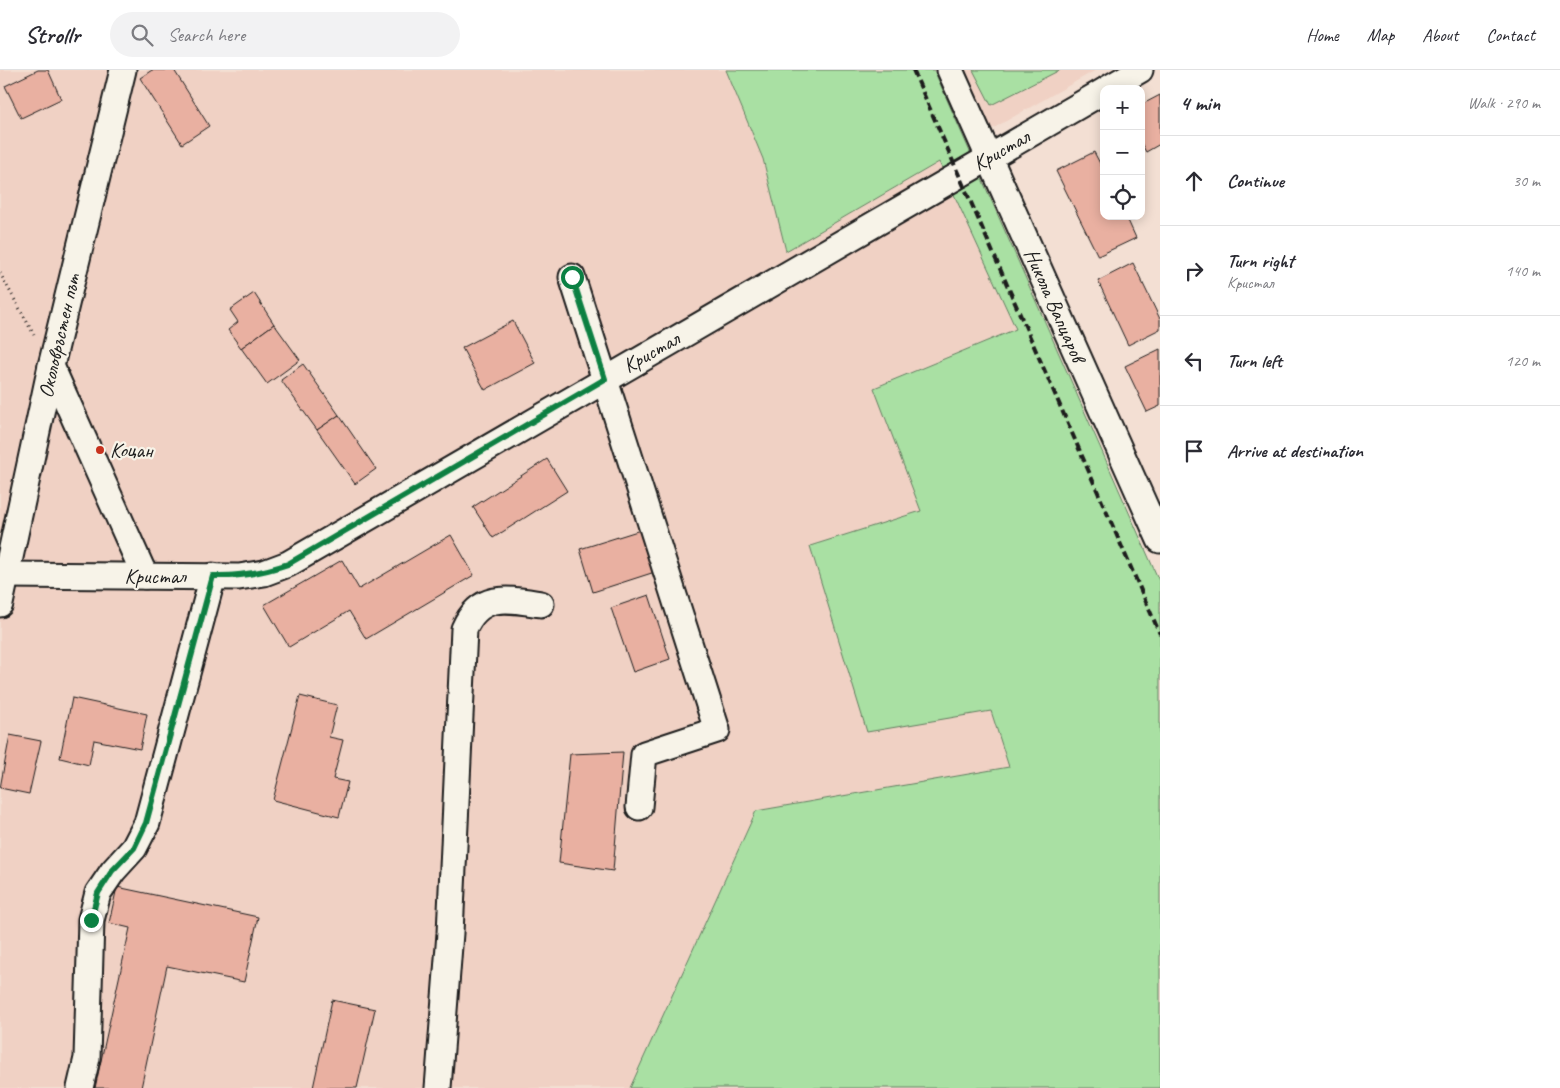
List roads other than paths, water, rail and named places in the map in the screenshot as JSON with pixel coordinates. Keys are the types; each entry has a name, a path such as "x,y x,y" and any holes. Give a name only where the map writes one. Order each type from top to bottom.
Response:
{"street":[{"name":"Околовръстен път","path":"0,604 51,366 123,70"},
{"name":"Никола Вапцаров","path":"950,70 1160,540"},
{"path":"1115,85 1140,70"},
{"name":"Кристал","path":"6,574 239,577 264,573 288,564 1100,93"},
{"path":"572,277 717,730 644,754 639,807"},
{"path":"51,366 146,576"},
{"path":"80,1088 87,1058 91,920 98,893 112,871 134,848 146,823 213,576"},
{"path":"438,1088 450,933 464,629 470,615 480,606 494,601 509,599 541,604"}],"railway":[{"path":"913,70 1160,634"}],"place":[{"name":"Коцан","path":"100,450"}]}
